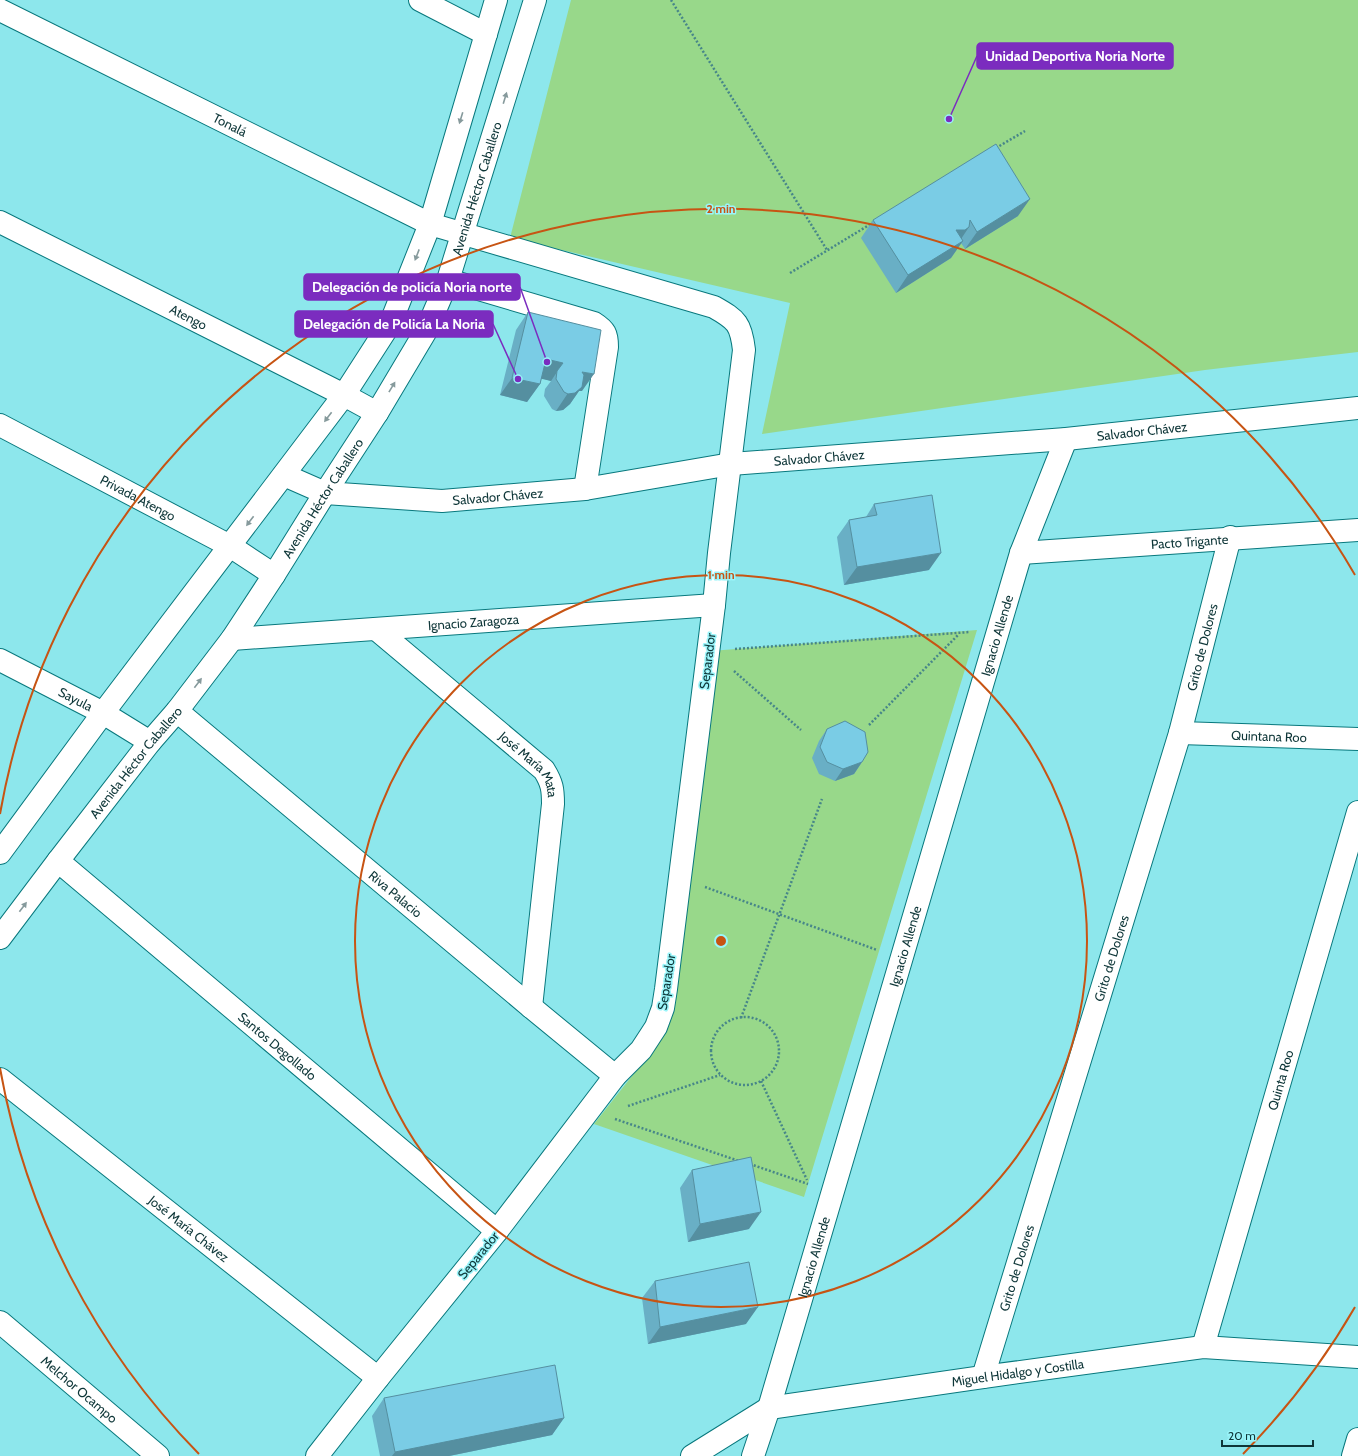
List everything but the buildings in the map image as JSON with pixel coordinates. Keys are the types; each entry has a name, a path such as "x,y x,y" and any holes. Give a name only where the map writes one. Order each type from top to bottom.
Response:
{"street":[{"path":"420,0 486,34"},
{"path":"0,853 103,713 344,395 391,322 430,224 496,0"},
{"name":"Avenida Héctor Caballero","path":"0,938 150,742 177,711 232,639 377,413 427,329 448,280 535,0"},
{"name":"Tonalá","path":"0,10 430,224 714,307 731,317 742,332 744,350 730,464"},
{"name":"Atengo","path":"0,222 377,413"},
{"path":"448,280 594,323 602,328 607,336 607,347 585,489"},
{"name":"Salvador Chávez","path":"284,475 325,493 442,501 585,489 730,464 1066,439 1358,408"},
{"name":"Privada Atengo","path":"0,425 230,546 274,575"},
{"name":"Ignacio Allende","path":"753,1456 769,1408 1021,552 1066,439"},
{"name":"Separador","path":"317,1456 497,1231 615,1076 641,1050 656,1027 663,1008 714,605 730,464"},
{"name":"Pacto Trigante","path":"1021,552 1230,537 1358,530"},
{"name":"Grito de Dolores","path":"983,1377 1180,733 1230,537"},
{"name":"Ignacio Zaragoza","path":"232,639 714,605"},
{"name":"José María Mata","path":"376,629 544,770 550,779 553,787 553,804 531,1007"},
{"name":"Sayula","path":"0,660 103,713 150,742"},
{"name":"Riva Palacio","path":"177,711 615,1076"},
{"name":"Quintana Roo","path":"1180,733 1358,740"},
{"name":"Quinta Roo","path":"1203,1347 1358,812"},
{"name":"Santos Degollado","path":"58,861 497,1231"},
{"name":"José María Chávez","path":"0,1078 378,1378"},
{"name":"Melchor Ocampo","path":"0,1322 158,1456"},
{"name":"Miguel Hidalgo y Costilla","path":"692,1456 769,1408 1203,1347 1358,1357"},
{"path":"1353,1456 1358,1439"}],"path":[{"path":"672,0 827,250"},
{"path":"991,151 1025,131"},
{"path":"790,273 877,220"},
{"path":"734,649 977,632"},
{"path":"869,725 959,633"},
{"path":"729,667 801,730"},
{"path":"742,1018 822,800"},
{"path":"699,884 879,951"},
{"path":"742,1018 753,1019 763,1023 769,1028 776,1038 778,1054 776,1065 768,1075 761,1081 751,1085 734,1084 720,1075 713,1063 711,1054 712,1043 718,1031 734,1020 742,1018"},
{"path":"624,1107 720,1075"},
{"path":"761,1081 808,1184"},
{"path":"609,1117 742,1162"},
{"path":"749,1164 808,1184"},
{"path":"808,1184 811,1176"}],"green space":[{"path":"571,0 1358,0 1358,352 1205,370 762,434 790,303 510,238"},
{"path":"977,630 804,1197 594,1124 666,1033 711,651"}],"place":[{"name":"Unidad Deportiva Noria Norte","path":"949,119"},
{"name":"Delegación de policía Noria norte","path":"547,362"},
{"name":"Delegación de Policía La Noria","path":"518,379"}]}
